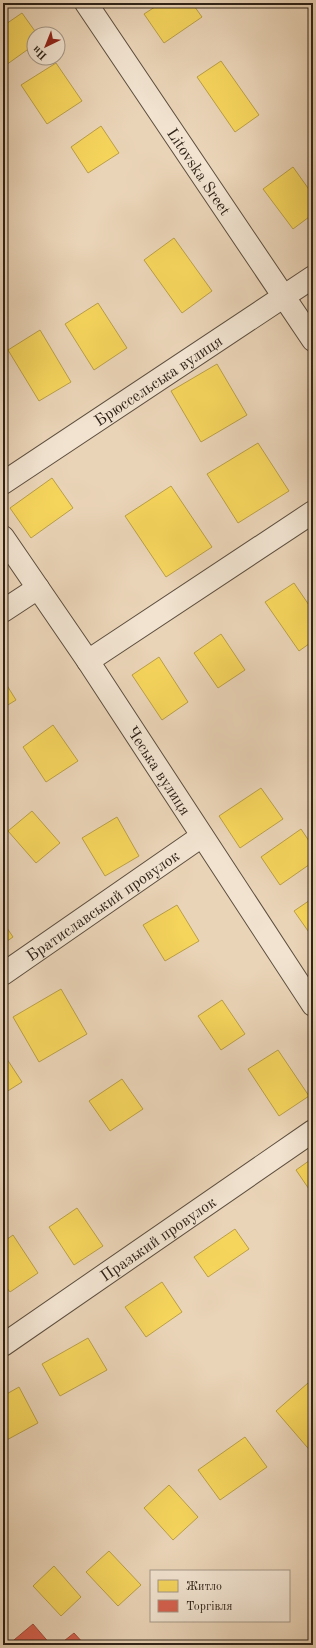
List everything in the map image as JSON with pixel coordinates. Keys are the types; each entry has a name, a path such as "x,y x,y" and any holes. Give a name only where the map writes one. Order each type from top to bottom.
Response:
{"street":[{"name":"Litovska Sreet","path":"86,3 313,340"},
{"name":"Брюссельська вулиця","path":"3,483 313,277"},
{"path":"88,661 313,512"},
{"name":"Чеська вулиця","path":"3,537 88,661 313,1005"},
{"path":"3,611 38,588"},
{"name":"Братиславський провулок","path":"3,974 202,836"},
{"name":"Празький провулок","path":"3,1344 313,1131"}],"building: Житло":[{"path":"161,3 192,3 202,17 164,43 144,14"},
{"path":"22,13 31,26 26,26 26,51 6,65 3,61 3,26"},
{"path":"221,61 259,115 235,132 197,77"},
{"path":"51,66 58,66 82,101 47,124 21,85"},
{"path":"101,126 119,153 88,173 71,147"},
{"path":"293,167 313,195 313,214 293,229 263,189"},
{"path":"174,238 212,291 182,313 144,260"},
{"path":"98,303 127,348 94,370 65,324"},
{"path":"40,330 71,382 39,401 8,350"},
{"path":"217,364 247,415 201,442 171,391"},
{"path":"258,443 289,491 238,523 207,474"},
{"path":"52,478 73,508 31,538 10,508"},
{"path":"171,486 212,547 166,577 125,516"},
{"path":"294,583 313,611 313,641 299,651 265,602"},
{"path":"221,634 245,670 218,688 194,653"},
{"path":"159,657 188,702 162,720 132,675"},
{"path":"3,679 16,700 3,708"},
{"path":"53,725 78,761 46,782 23,747"},
{"path":"261,788 283,819 240,848 219,816"},
{"path":"32,811 60,843 36,863 8,831"},
{"path":"117,817 139,856 105,876 82,838"},
{"path":"301,829 313,847 313,862 280,885 261,857"},
{"path":"313,898 313,938 294,911"},
{"path":"177,905 199,941 165,961 143,925"},
{"path":"3,922 13,937 3,944"},
{"path":"61,989 87,1034 39,1062 13,1017"},
{"path":"222,1000 245,1034 221,1050 198,1016"},
{"path":"278,1050 309,1096 279,1116 248,1069"},
{"path":"3,1053 22,1082 3,1094"},
{"path":"122,1079 143,1109 110,1131 89,1101"},
{"path":"313,1158 313,1195 296,1170"},
{"path":"77,1208 103,1246 74,1265 49,1227"},
{"path":"235,1229 249,1249 208,1277 194,1257"},
{"path":"13,1235 38,1273 10,1292 3,1283 3,1242"},
{"path":"162,1282 182,1312 146,1337 125,1307"},
{"path":"88,1338 107,1370 60,1396 42,1364"},
{"path":"308,1383 313,1389 313,1454 276,1411"},
{"path":"19,1387 38,1423 3,1442 3,1396"},
{"path":"245,1437 267,1467 220,1500 198,1470"},
{"path":"169,1485 198,1517 173,1540 144,1508"},
{"path":"109,1551 141,1585 118,1606 86,1572"},
{"path":"54,1566 81,1597 61,1616 33,1586"}],"building: Торгівля":[{"path":"33,1624 51,1645 8,1645"},
{"path":"74,1633 85,1645 59,1645"}]}
